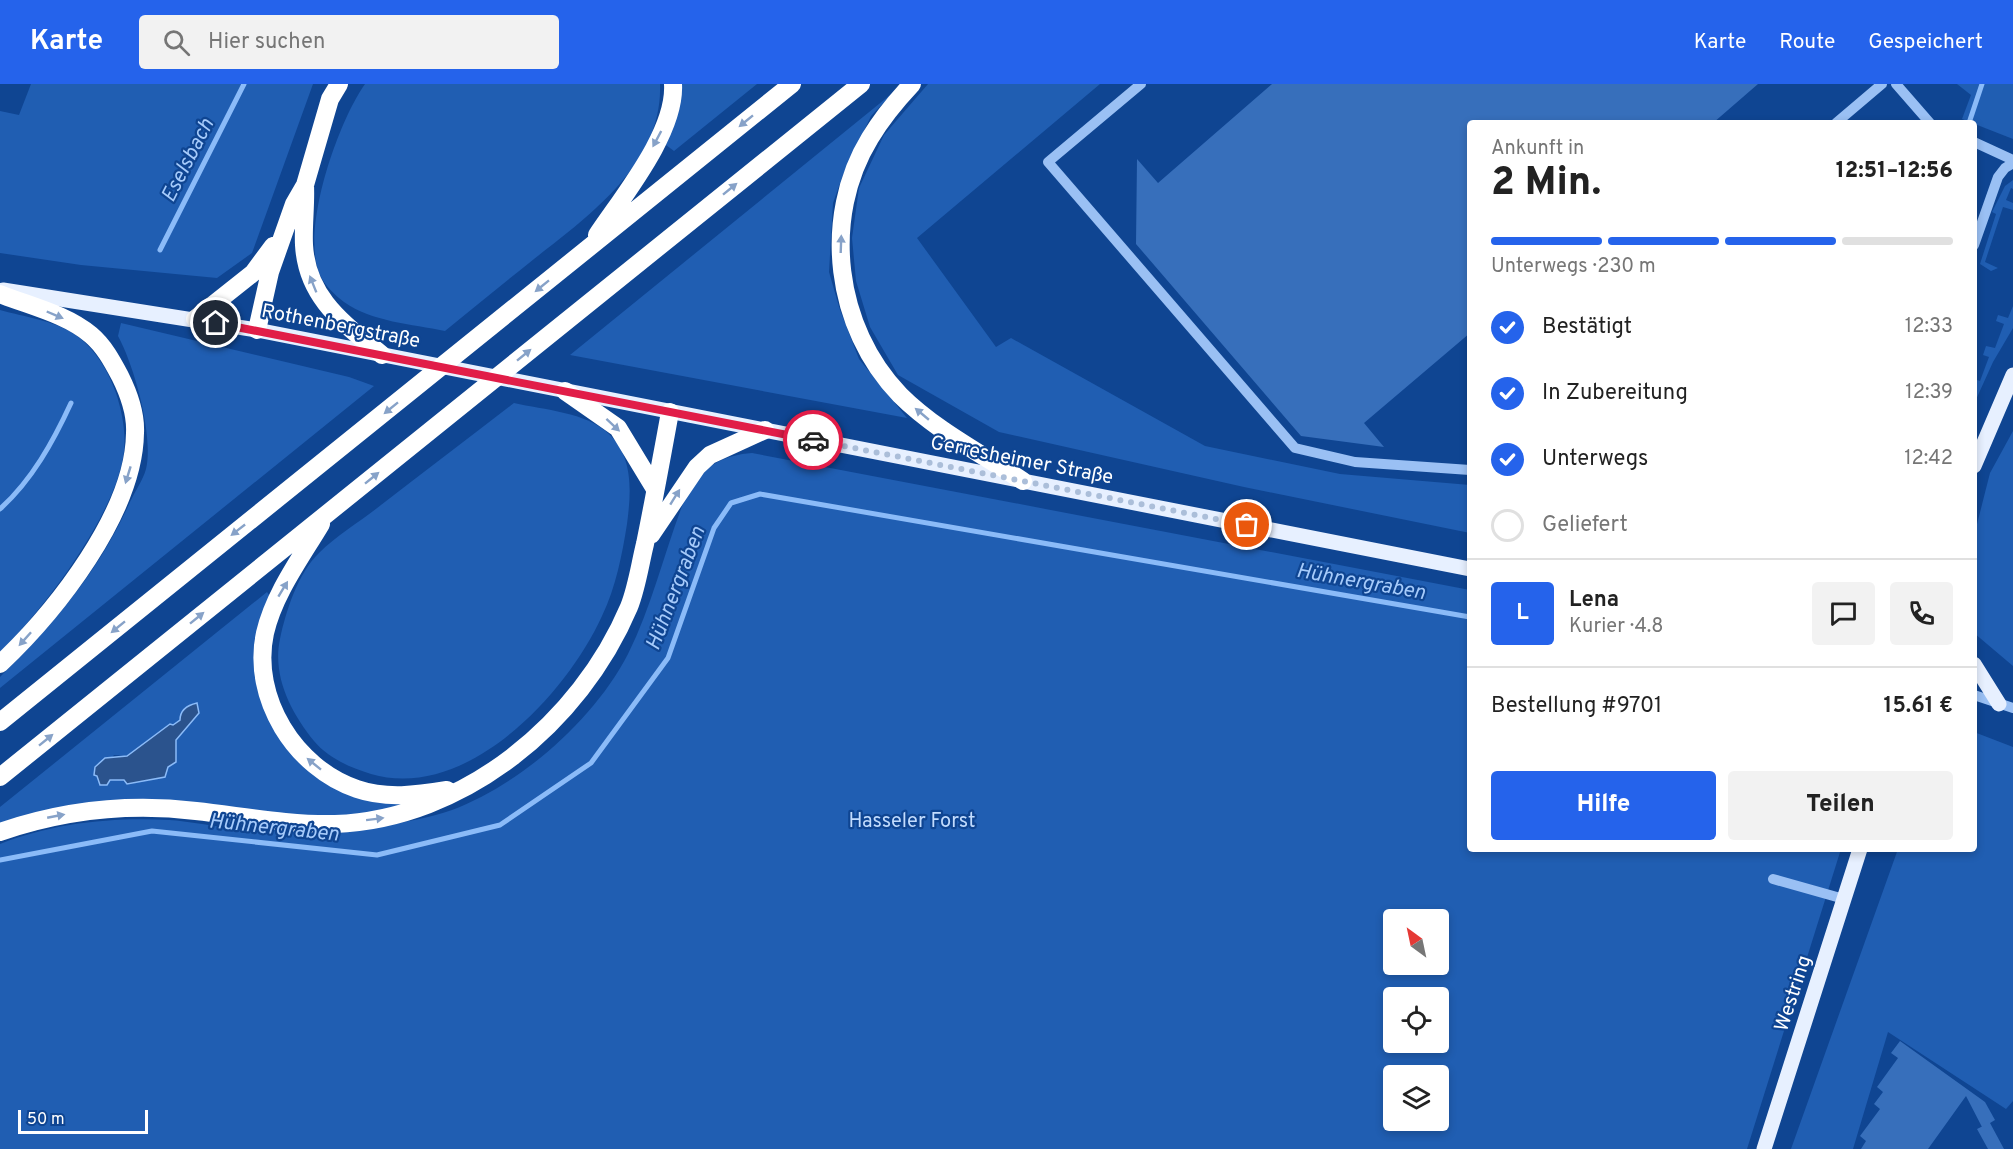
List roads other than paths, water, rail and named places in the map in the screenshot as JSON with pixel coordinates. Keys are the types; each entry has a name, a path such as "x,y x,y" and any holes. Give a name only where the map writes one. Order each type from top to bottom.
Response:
{"highway":[{"path":"257,330 264,294 287,224 305,185 330,99 339,84"},
{"path":"588,249 645,162 666,122 673,84"},
{"path":"0,722 792,84"},
{"path":"0,777 861,84"},
{"path":"912,84 889,109 868,140 846,197 841,226 840,260 846,294 855,325 869,354 900,395 925,417 1023,481"},
{"path":"305,185 304,248 313,286 332,314 382,354"},
{"path":"195,319 253,273 287,224"},
{"path":"0,294 56,315 94,337 106,352 123,382 136,430 134,456 127,480 103,531 65,592 0,664"},
{"path":"566,391 618,428 655,489"},
{"path":"0,832 46,818 136,806 334,824 383,818 420,810 469,786 495,770 554,719 586,680 608,648 630,605 644,547 670,412"},
{"path":"644,547 684,483 697,467 710,455 765,430"},
{"path":"327,514 276,600 265,635 263,669 270,702 286,735 327,774 356,789 384,794 414,795 469,786"}],"main road":[{"name":"Rothenbergstraße","path":"0,289 257,330 566,391"},
{"path":"1977,459 2013,375"},
{"name":"Gerresheimer Straße","path":"566,391 1467,568"},
{"path":"1977,668 2006,706"},
{"name":"Westring","path":"1764,1149 1859,852"}],"street":[{"path":"1141,84 1048,162 1294,448 1355,462 1467,470"},
{"path":"1840,120 1882,84"},
{"path":"1896,84 1925,120"},
{"path":"1977,144 2013,162 1998,177 1977,236"},
{"path":"1977,696 2006,706"},
{"path":"1773,879 1844,899"}],"waterway":[{"name":"Eselsbach","path":"160,250 244,84"},
{"name":"Hühnergraben","path":"1970,120 1982,84"},
{"name":"Eselsbach","path":"0,509 12,498 41,460 71,403"},
{"name":"Hühnergraben","path":"0,860 152,831 377,855 500,825 591,763 668,658 714,528 731,503 760,494 1467,616"}],"park label":[{"name":"Hasseler Forst","path":"912,820"}]}
